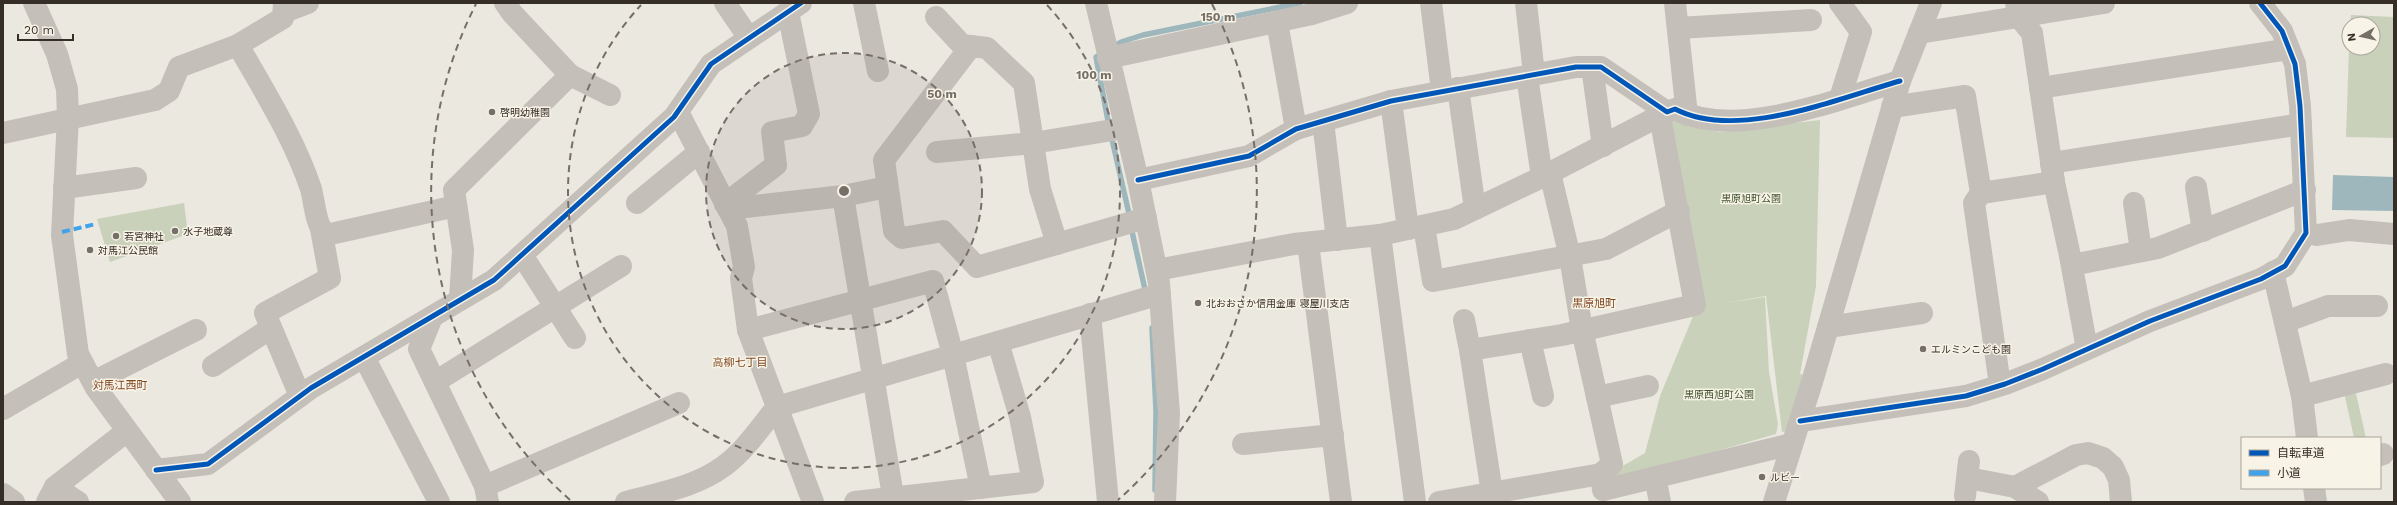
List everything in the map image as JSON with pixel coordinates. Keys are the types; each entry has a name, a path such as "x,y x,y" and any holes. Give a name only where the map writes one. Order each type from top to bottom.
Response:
{"street":[{"path":"34,3 57,54 67,89 68,117 64,188 64,253 78,354 93,382 127,431 180,502"},
{"path":"3,133 68,117 155,100 169,91 179,67 238,45 283,18 284,8 308,3"},
{"path":"505,3 512,13 570,75 610,96"},
{"path":"725,3 749,38"},
{"path":"864,3 878,71"},
{"path":"1096,3 1107,52 1115,130 1138,180 1135,221 1157,270 1152,296 1169,413 1165,502"},
{"path":"1107,52 1278,22 1347,3"},
{"path":"1431,3 1475,209"},
{"path":"1439,502 1601,474 1612,464 1582,330 1570,257 1546,175 1530,75 1526,3"},
{"path":"1470,350 1582,330 1695,305 1678,211 1671,115 1678,28 1675,3"},
{"path":"1840,3 1861,32 1840,98"},
{"path":"1774,502 1800,421 1900,80 1931,3"},
{"path":"1919,33 2017,10 2104,3"},
{"path":"1800,421 1966,396 2000,385 2150,321 2261,279 2285,266 2306,233 2301,124 2295,64 2282,31 2260,3"},
{"path":"156,470 208,464 300,396 494,280 678,112 710,64 795,7 809,114 802,126 772,132 776,165 727,206"},
{"path":"2017,10 2032,33 2053,172 2087,349"},
{"path":"936,17 962,45 987,48 1024,83 1040,189 1057,244"},
{"path":"1678,28 1811,20"},
{"path":"1278,22 1296,129"},
{"path":"238,45 285,129 310,188 321,229 330,278 265,313 300,396"},
{"path":"971,46 884,160 894,231 902,238 943,231 977,266 1135,221"},
{"path":"2040,88 2289,50"},
{"path":"1138,180 1249,156 1296,129 1391,101 1576,67 1601,67 1671,115 1733,122 1800,112 1900,80"},
{"path":"1592,67 1603,146"},
{"path":"460,299 463,250 454,190 570,75"},
{"path":"1892,107 1965,96 1981,193"},
{"path":"1391,101 1416,227 1433,281 1570,257 1606,249 1678,211"},
{"path":"678,112 737,226 744,267 741,278 748,330 813,502"},
{"path":"1157,270 1308,243 1380,235 1454,219 1603,146 1671,115"},
{"path":"1324,121 1336,240"},
{"path":"2000,385 1974,202 1981,193 2053,172 2301,124"},
{"path":"937,152 1033,143 1115,130"},
{"path":"637,203 699,152"},
{"path":"64,188 136,178"},
{"path":"727,206 843,196 887,187"},
{"path":"2196,187 2203,231"},
{"path":"2072,266 2158,248 2305,190"},
{"path":"843,196 894,500"},
{"path":"2134,203 2141,251"},
{"path":"321,229 326,235 456,206"},
{"path":"2306,233 2317,235 2349,230 2394,234"},
{"path":"1380,235 1415,502"},
{"path":"1308,243 1342,502"},
{"path":"522,255 575,338"},
{"path":"435,382 621,266"},
{"path":"2273,272 2302,396 2307,437"},
{"path":"748,330 933,281 953,355 982,488"},
{"path":"626,502 674,496 689,484 724,467 777,407 1152,296"},
{"path":"2285,322 2328,306 2377,306"},
{"path":"1828,327 1922,313"},
{"path":"1090,314 1108,502"},
{"path":"432,317 419,349 486,494 679,403"},
{"path":"1464,320 1492,493"},
{"path":"213,366 271,328"},
{"path":"93,382 196,330"},
{"path":"1530,340 1543,396"},
{"path":"855,502 894,500 1033,482 1020,417 998,342"},
{"path":"364,357 439,502"},
{"path":"3,409 82,363"},
{"path":"2302,396 2386,374"},
{"path":"1597,397 1648,386"},
{"path":"51,494 127,431"},
{"path":"1243,444 1333,435"},
{"path":"1601,474 1603,490 1792,444"},
{"path":"2015,487 2076,455 2088,453 2103,458 2113,467 2119,480 2121,502"},
{"path":"1655,478 1660,502"},
{"path":"1967,478 2015,487 2038,502"},
{"path":"2314,489 2316,502"},
{"path":"3,494 14,502"},
{"path":"51,494 78,502"}],"green space":[{"path":"2351,15 2372,16 2351,16"},
{"path":"2381,16 2394,17 2394,138 2346,137 2349,56 2381,56"},
{"name":"黒原旭町公園","path":"1674,117 1699,128 1721,132 1820,120 1816,286 1800,374 1804,375 1786,431 1782,432 1766,296 1725,303 1765,297 1769,372 1778,424 1776,434 1612,481 1621,467 1645,453 1660,396 1694,314 1667,119"},
{"path":"184,203 188,234 110,262 97,219"},
{"path":"2355,389 2366,437 2354,437 2344,392"}],"water":[{"path":"2333,175 2394,177 2394,211 2332,210"}],"waterway":[{"path":"1111,48 1121,42 1143,35 1300,3"},
{"path":"1104,52 1096,57 1109,126"},
{"path":"1111,135 1130,218"},
{"path":"1131,227 1146,294"},
{"path":"1152,328 1156,411 1155,490"}],"marked path":[{"path":"62,232 96,224"}],"cycle path":[{"path":"156,470 208,464 311,388 494,280 674,117 711,64 801,3"},
{"path":"1800,421 1966,396 2005,384 2043,369 2150,321 2261,279 2285,266 2306,233 2300,106 2295,64 2282,31 2260,3"},
{"path":"1138,180 1249,156 1296,129 1391,101 1576,67 1601,67 1667,112 1675,109 1700,118 1727,121 1757,119 1787,114 1900,81"}],"place":[{"name":"啓明幼稚園","path":"492,112"},
{"name":"水子地蔵尊","path":"175,231"},
{"name":"若宮神社","path":"116,236"},
{"name":"対馬江公民館","path":"90,250"},
{"name":"北おおさか信用金庫 寝屋川支店","path":"1198,303"},
{"name":"エルミンこども園","path":"1923,349"},
{"name":"ルビー","path":"1762,477"}],"district":[{"name":"黒原旭町","path":"1594,303"},
{"name":"高柳七丁目","path":"740,362"},
{"name":"対馬江西町","path":"120,385"}],"park label":[{"name":"黒原西旭町公園","path":"1719,394"}]}
